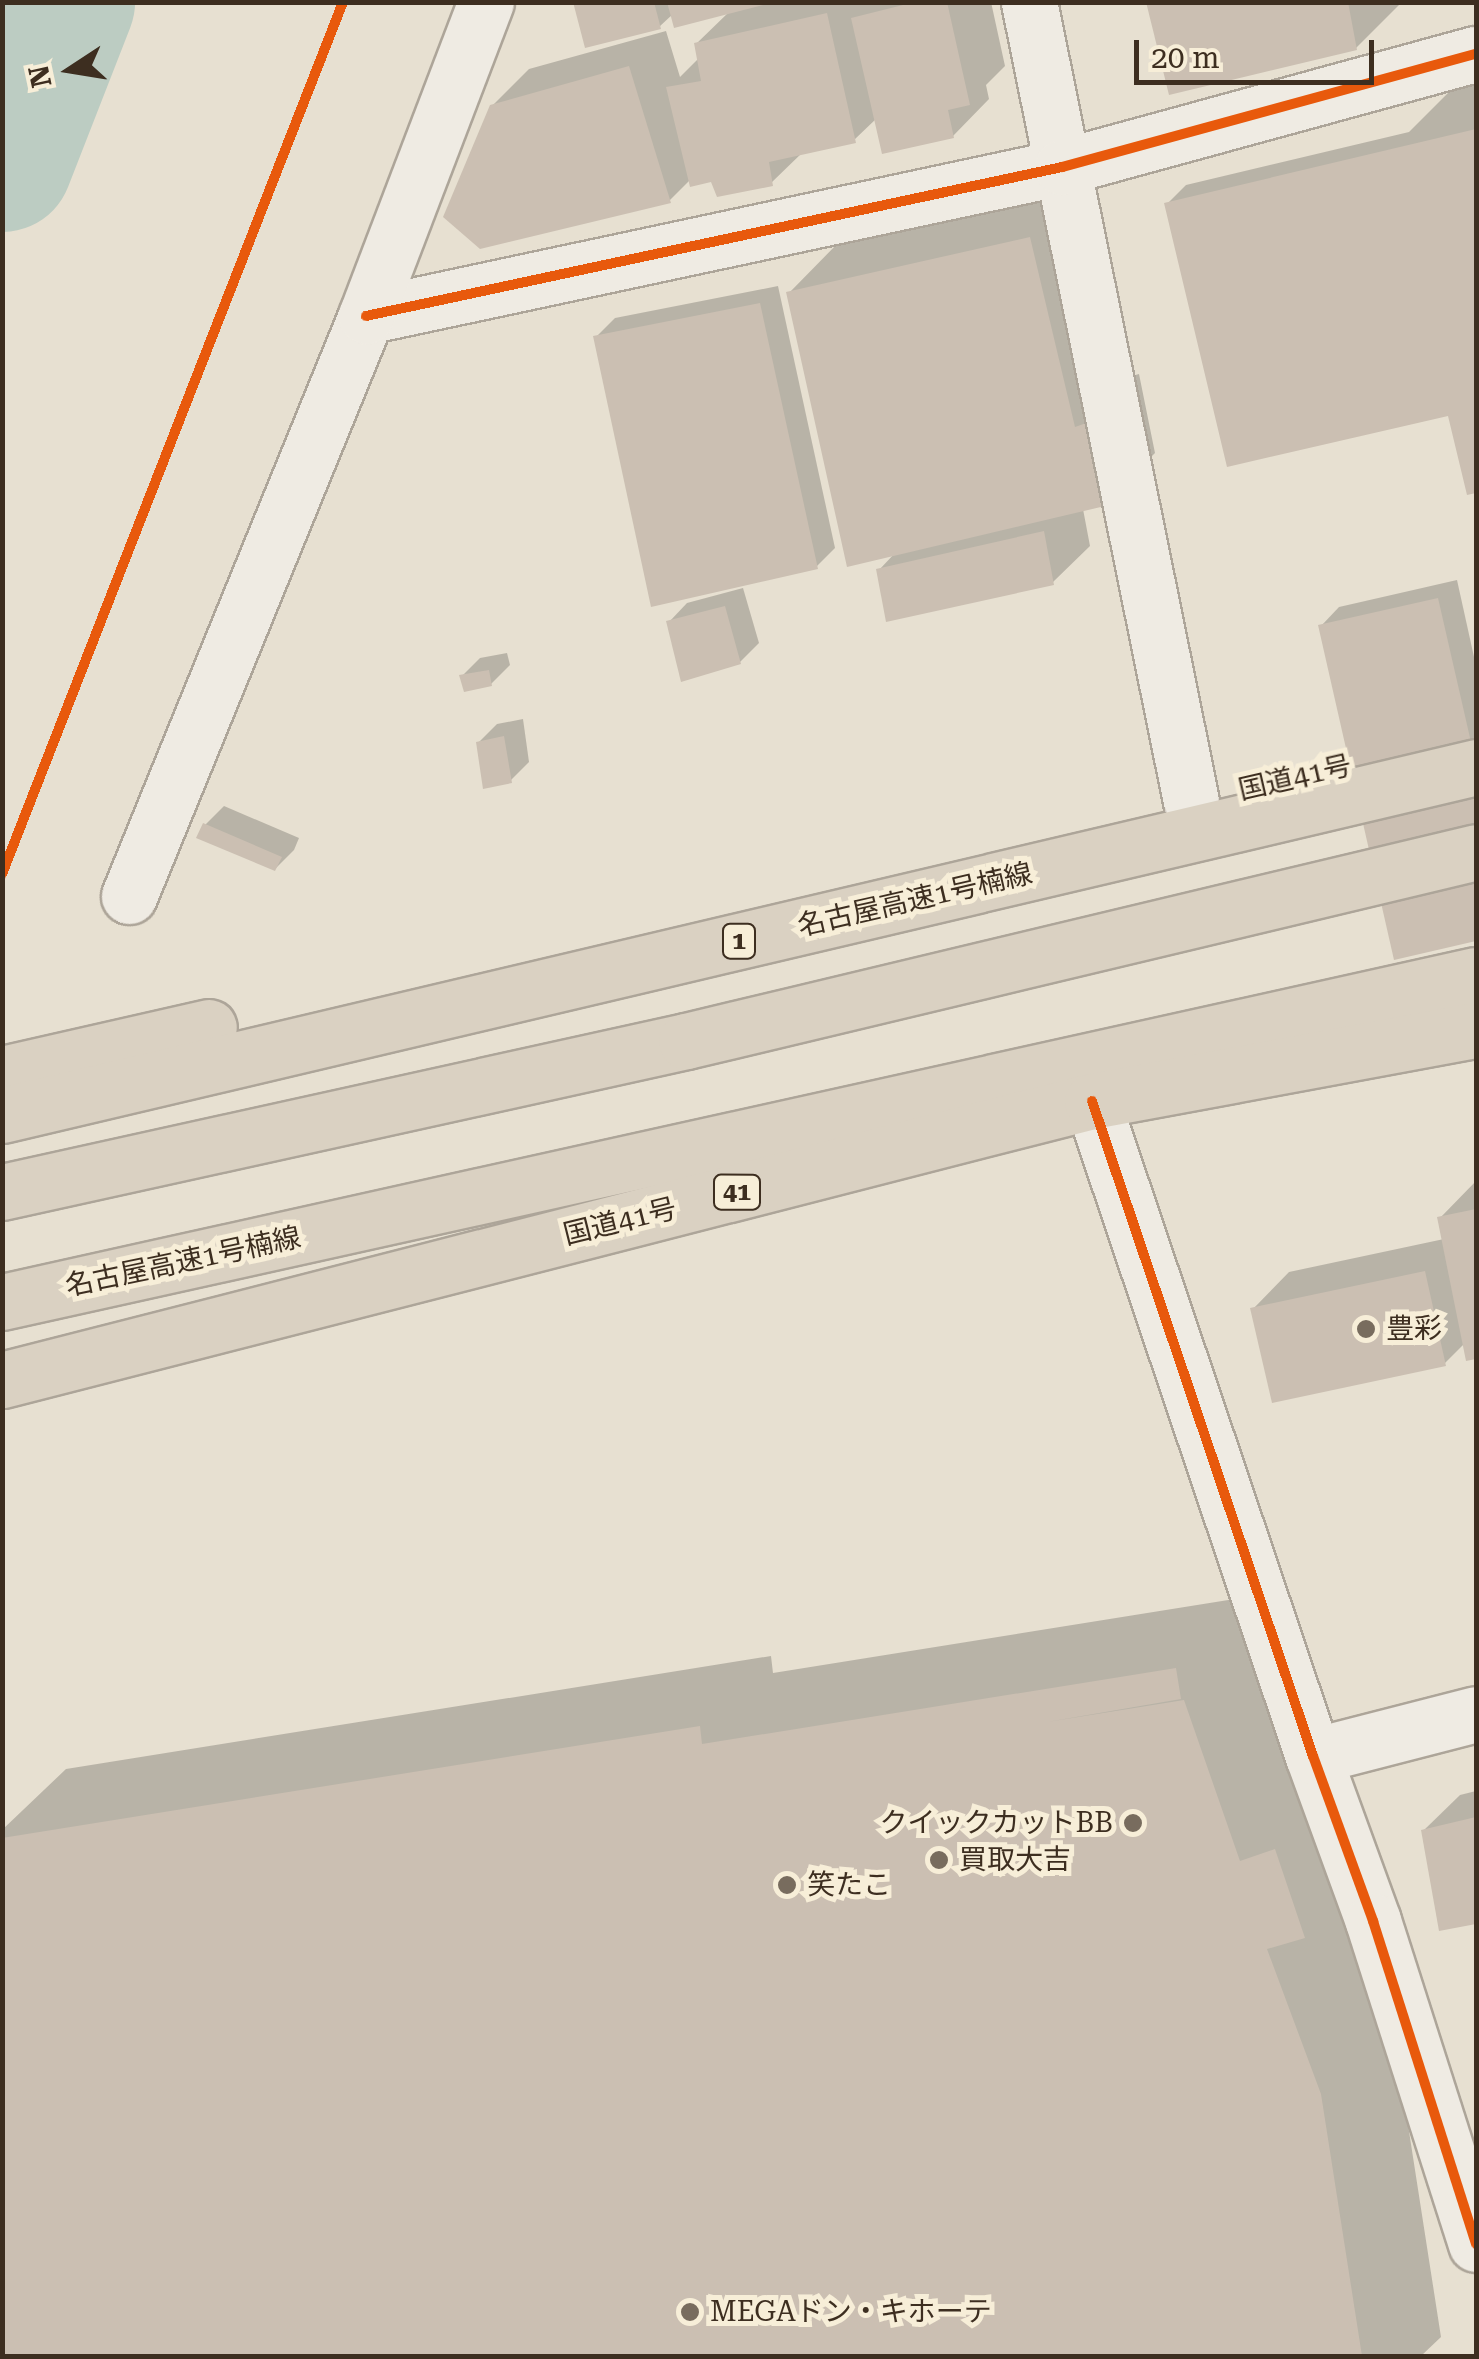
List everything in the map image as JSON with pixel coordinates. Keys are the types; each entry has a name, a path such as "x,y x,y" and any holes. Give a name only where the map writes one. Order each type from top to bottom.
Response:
{"highway":[{"name":"国道41号","path":"2,1074 1476,737"},
{"name":"名古屋高速1号楠線","path":"2,1114 1476,767"},
{"path":"2,1192 666,1046 1476,852"},
{"name":"名古屋高速1号楠線","path":"2,1302 1476,975"},
{"name":"国道41号","path":"2,1380 1092,1101 1471,1028"}],"street":[{"path":"128,896 366,316 486,2"},
{"path":"1029,2 1191,802"},
{"path":"366,316 1062,167 1476,54"},
{"path":"1092,1101 1313,1756 1374,1920 1476,2244"},
{"path":"1313,1756 1476,1714"}],"building":[{"path":"573,2 654,2 661,29 585,48"},
{"path":"667,2 767,2 767,4 674,28"},
{"path":"915,2 947,2 970,105 948,110 954,138 882,154 851,18"},
{"path":"1146,2 1348,2 1357,50 1169,95"},
{"path":"827,13 856,143 769,162 773,186 717,197 711,182 690,187 666,87 701,81 694,43"},
{"path":"629,66 671,203 480,249 443,217 490,105"},
{"path":"1476,129 1476,493 1467,495 1448,416 1227,467 1164,203"},
{"path":"1030,237 1075,427 1089,422 1105,506 847,567 786,292"},
{"path":"760,303 818,569 651,607 593,336"},
{"path":"1044,531 1054,585 886,622 876,569"},
{"path":"1438,598 1476,764 1476,941 1394,960 1318,625"},
{"path":"725,606 741,664 681,682 666,621"},
{"path":"489,670 492,686 464,692 459,675"},
{"path":"504,736 512,783 483,789 476,742"},
{"path":"203,823 282,857 275,871 196,838"},
{"path":"1476,1209 1476,1359 1466,1361 1437,1217"},
{"path":"1425,1271 1446,1366 1272,1403 1250,1308"},
{"path":"1176,1668 1181,1699 1047,1722 1184,1700 1240,1861 1275,1849 1305,1938 1267,1949 1321,2094 1362,2356 2,2356 2,1838 700,1726 702,1744"},
{"path":"1476,1817 1476,1924 1439,1931 1421,1830"}],"waterway":[{"path":"2,161 64,2"}],"cycle path":[{"path":"2,874 343,2"},
{"path":"366,316 1062,167 1476,54"},
{"path":"1092,1101 1313,1756 1373,1921 1476,2244"}],"place":[{"name":"豊彩","path":"1366,1329"},
{"name":"クイックカットBB","path":"1133,1823"},
{"name":"買取大吉","path":"939,1860"},
{"name":"笑たこ","path":"787,1885"},
{"name":"MEGAドン・キホーテ","path":"690,2312"}]}
